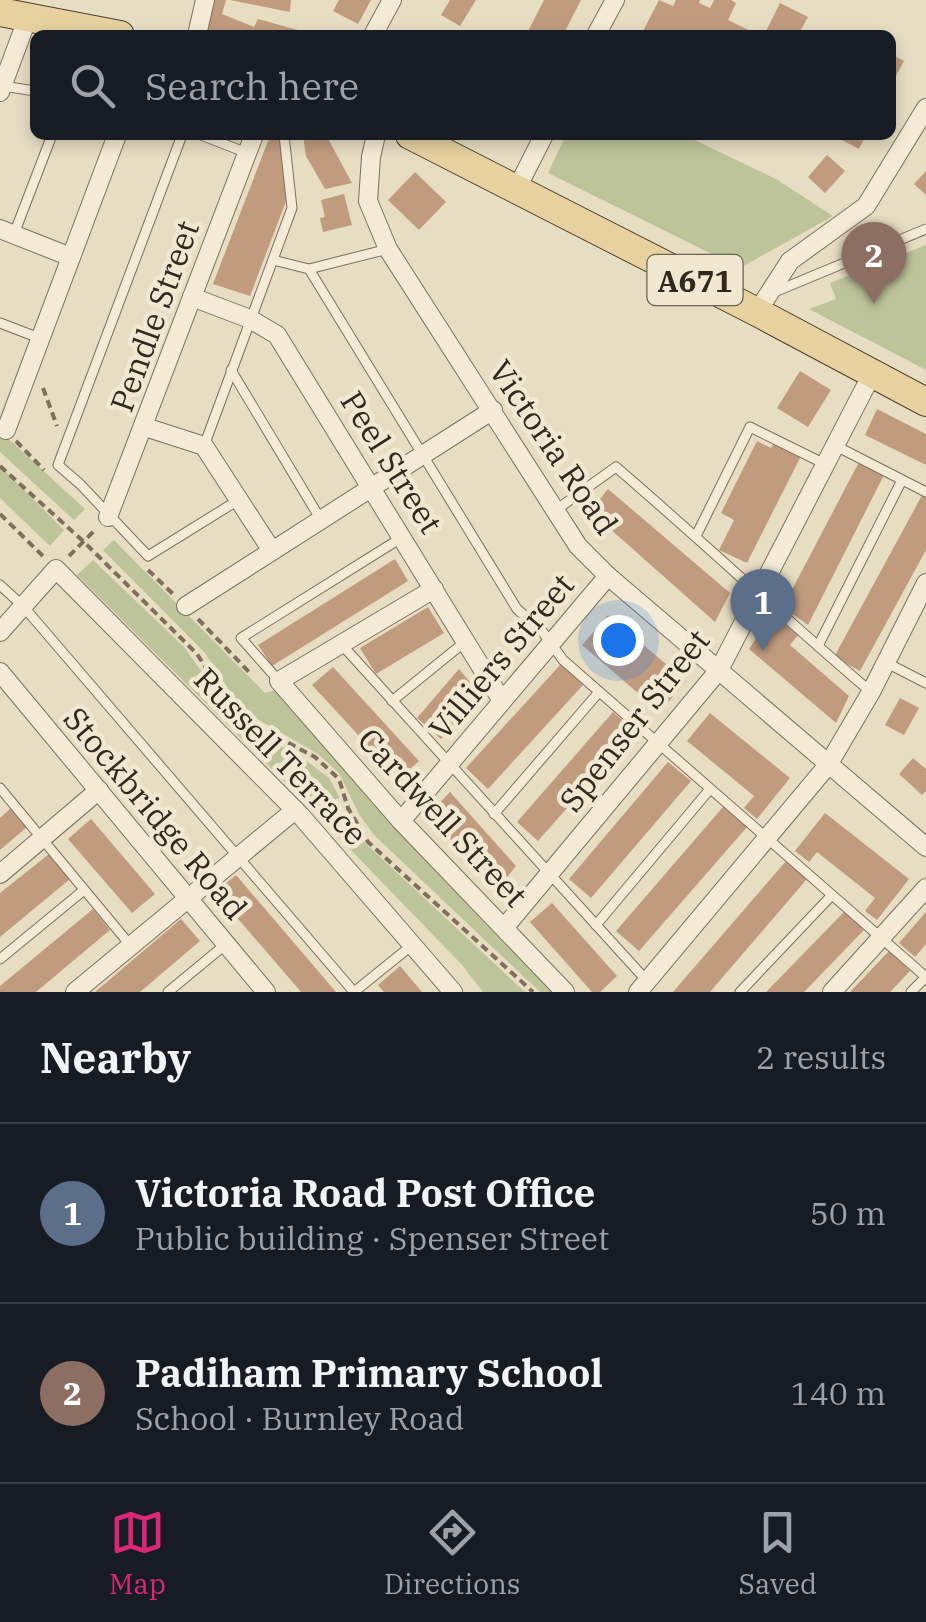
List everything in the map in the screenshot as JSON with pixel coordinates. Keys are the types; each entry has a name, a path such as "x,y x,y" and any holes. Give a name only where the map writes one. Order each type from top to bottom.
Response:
{"main road":[{"path":"0,12 94,30"},
{"name":"A671","path":"420,140 516,190 763,303 872,374 926,402"}],"street":[{"path":"198,30 204,0"},
{"path":"376,30 392,0"},
{"path":"599,30 615,0"},
{"path":"1,88 28,17"},
{"path":"763,303 790,261 866,206 924,117"},
{"path":"6,430 115,140"},
{"name":"Victoria Road","path":"375,140 368,202 388,248 578,546 608,576 926,847"},
{"path":"516,190 541,140"},
{"name":"Pendle Street","path":"108,517 251,144"},
{"path":"7,231 71,256"},
{"name":"Peel Street","path":"192,297 250,319 277,335 502,701"},
{"name":"Spenser Street","path":"504,928 718,670 872,374"},
{"path":"186,606 493,410"},
{"path":"144,427 204,446 272,551"},
{"path":"0,632 56,569"},
{"name":"Russell Terrace","path":"56,569 294,808 454,992"},
{"name":"Villiers Street","path":"400,820 608,576"},
{"path":"643,986 828,766 872,692 926,585"},
{"path":"279,681 434,588"},
{"name":"Stockbridge Road","path":"0,672 266,992"},
{"name":"Cardwell Street","path":"279,681 400,820 565,992"},
{"path":"0,874 100,790"},
{"path":"75,992 294,808"},
{"path":"832,992 926,888"}],"lane":[{"path":"1,88 30,91"},
{"path":"7,231 50,140"},
{"path":"180,140 58,465 148,556 240,499"},
{"path":"204,446 292,208 285,140"},
{"path":"763,303 926,229"},
{"path":"273,260 309,268 388,248"},
{"path":"309,268 517,609 599,692 926,977 911,992"},
{"path":"0,323 40,338"},
{"path":"231,370 321,520"},
{"path":"696,536 750,427 825,464"},
{"path":"834,446 926,492"},
{"path":"556,510 616,467 872,692"},
{"path":"818,646 902,480"},
{"path":"279,681 240,638 402,538"},
{"path":"0,585 23,606 354,992 414,944"},
{"path":"392,701 466,642"},
{"path":"342,646 596,925 643,986"},
{"path":"886,662 926,683"},
{"path":"494,814 599,692"},
{"path":"596,925 710,789"},
{"path":"1,791 131,946"},
{"path":"0,959 84,890"},
{"path":"740,992 832,894"},
{"path":"168,992 226,944"}],"path":[{"path":"32,360 65,446"},
{"path":"0,466 84,542 197,654 226,699 247,721 314,757 338,779 348,808 368,842 533,992"},
{"path":"0,514 56,569 108,517"},
{"path":"296,750 294,808 348,808"}],"green space":[{"path":"564,140 694,140 776,179 833,216 740,268 548,173"},
{"path":"926,245 926,370 809,309 836,299 830,283"},
{"path":"0,431 85,509 74,520 0,452"},
{"path":"0,466 64,530 50,546 0,498"},
{"path":"114,540 265,693 276,690 556,992 540,992 374,835 339,773 318,754 242,710 205,653 103,550"},
{"path":"93,560 184,647 228,708 247,727 289,750 291,788 77,575"},
{"path":"304,759 329,778 340,798 310,806 296,792"},
{"path":"345,812 363,841 525,992 483,992 462,965 317,815"}],"building":[{"path":"211,0 226,0 222,14 254,27 258,19 298,30 204,30"},
{"path":"230,0 291,0 290,12"},
{"path":"339,0 371,0 358,24 333,11"},
{"path":"450,0 476,0 460,26 441,15"},
{"path":"544,0 581,0 566,30 529,30"},
{"path":"659,0 673,6 676,0 700,0 710,8 714,0 731,0 736,3 728,20 749,30 682,30 644,30"},
{"path":"780,3 808,17 801,30 766,30"},
{"path":"896,57 904,61 896,76"},
{"path":"283,140 288,196 250,296 213,284 268,141"},
{"path":"304,140 329,140 352,183 325,189 306,156"},
{"path":"842,140 864,140 859,149"},
{"path":"827,155 845,171 825,193 808,177"},
{"path":"926,171 926,195 914,184"},
{"path":"415,172 446,202 419,230 388,200"},
{"path":"344,194 352,225 323,232 321,200"},
{"path":"800,371 831,390 808,427 777,408"},
{"path":"877,409 926,434 926,465 865,435"},
{"path":"757,441 771,448 774,443 801,456 747,563 719,550 734,520 721,513"},
{"path":"859,462 884,475 808,625 783,607"},
{"path":"926,488 926,550 860,671 834,657"},
{"path":"608,489 730,593 715,622 590,511"},
{"path":"395,559 408,581 272,666 258,645"},
{"path":"428,607 444,633 376,674 360,648"},
{"path":"772,614 798,635 790,645 849,696 836,723 749,649"},
{"path":"608,615 686,681 660,712 582,645"},
{"path":"561,664 583,685 488,789 466,768"},
{"path":"333,667 419,761 399,779 312,685"},
{"path":"459,669 481,695 441,739 417,718"},
{"path":"900,698 919,708 904,735 885,725"},
{"path":"613,712 635,731 538,841 517,822"},
{"path":"710,713 790,778 757,819 744,808 754,796 687,741"},
{"path":"913,758 926,769 926,791 922,795 899,774"},
{"path":"668,762 691,781 591,898 569,879"},
{"path":"450,792 516,866 497,890 428,815"},
{"path":"723,807 747,827 639,951 616,931"},
{"path":"11,808 27,827 0,850 0,818"},
{"path":"825,813 909,879 877,920 865,911 875,898 817,852 809,862 795,851"},
{"path":"91,819 155,894 132,913 68,839"},
{"path":"49,854 70,879 0,937 0,893"},
{"path":"786,861 807,879 710,992 673,992"},
{"path":"236,875 336,992 301,992 215,892"},
{"path":"552,903 617,976 600,992 592,992 530,922"},
{"path":"93,909 110,930 36,992 0,992 0,986"},
{"path":"845,911 864,930 804,992 766,992"},
{"path":"926,912 926,944 915,957 899,943"},
{"path":"181,919 200,941 140,992 95,992"},
{"path":"889,951 910,971 890,992 850,992"},
{"path":"400,966 422,992 384,992 378,985"}],"place":[{"name":"Padiham Primary School","path":"874,304"},
{"name":"Victoria Road Post Office","path":"763,651"}]}
